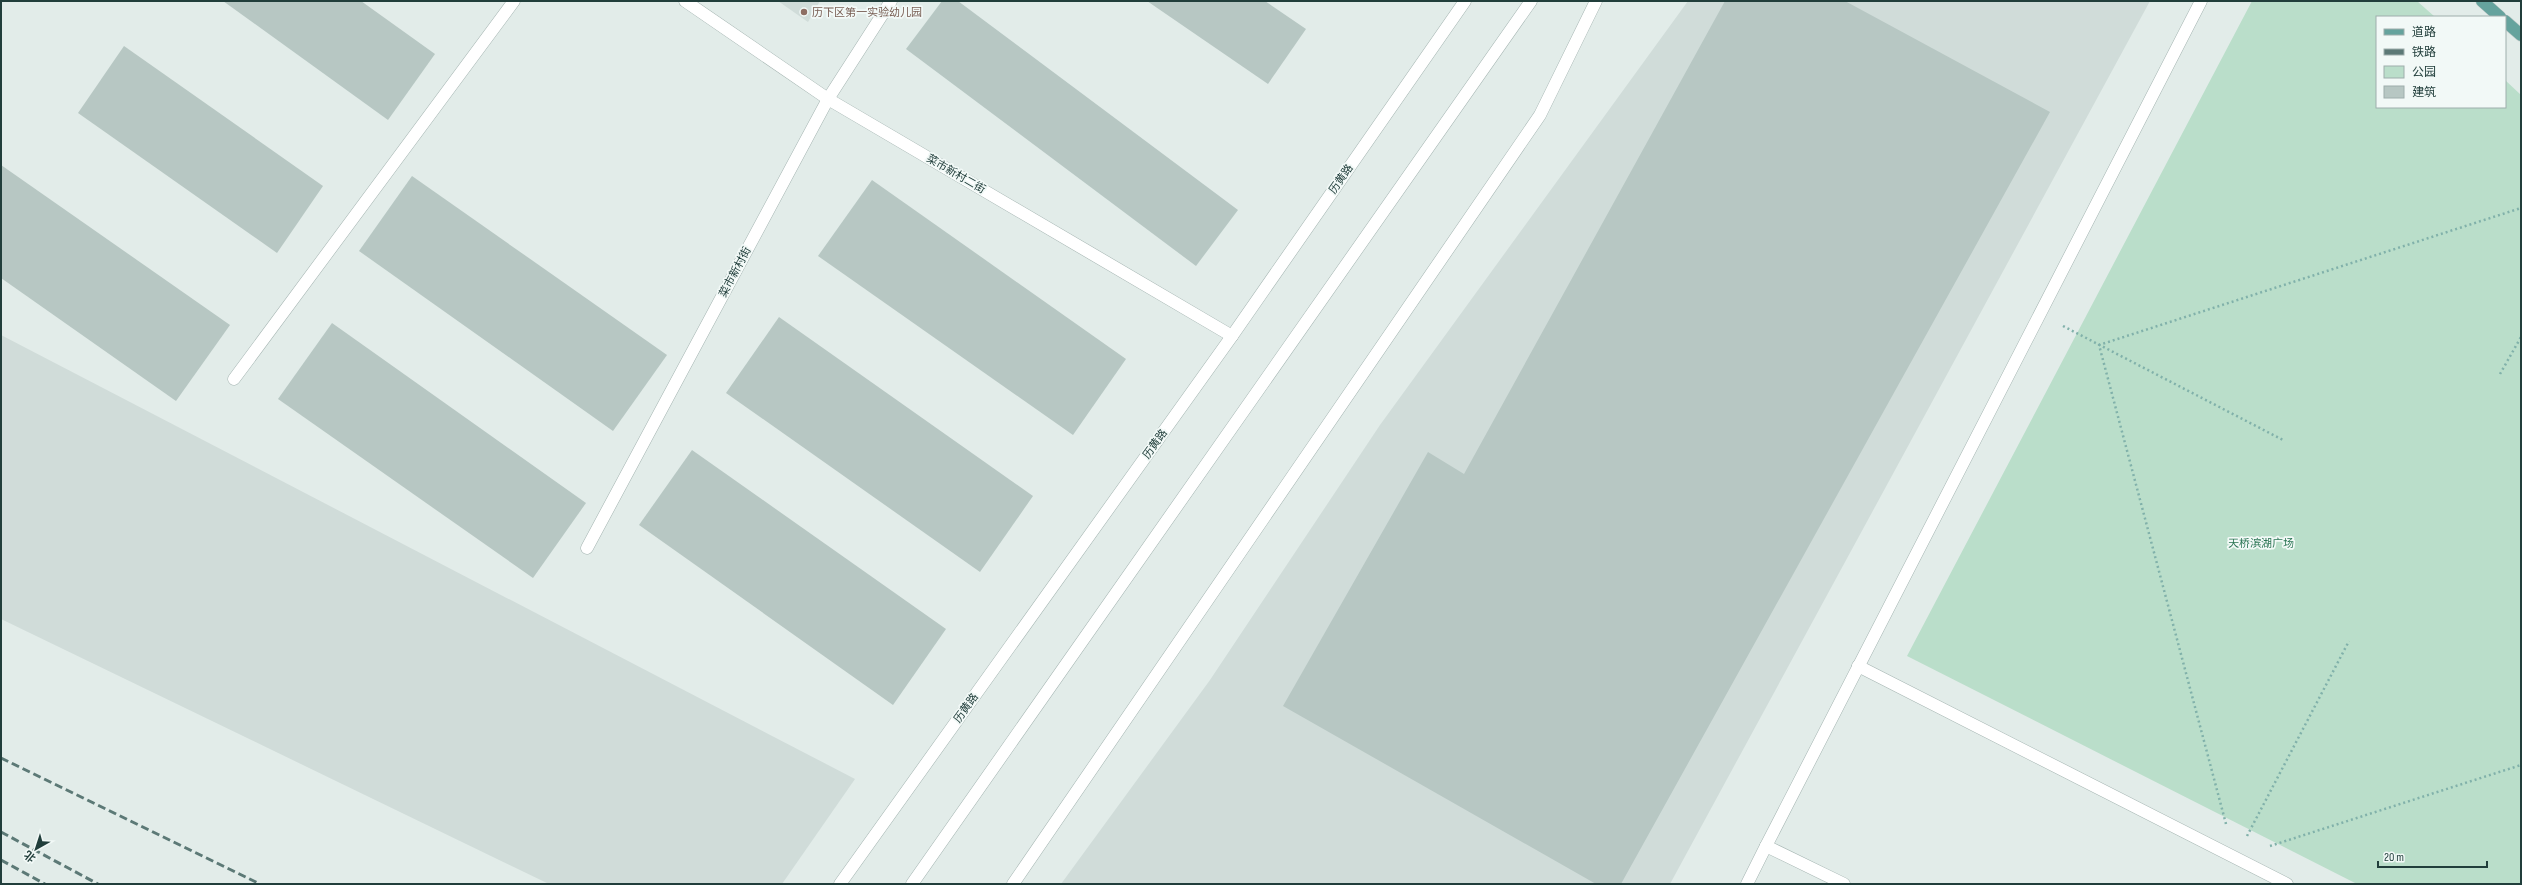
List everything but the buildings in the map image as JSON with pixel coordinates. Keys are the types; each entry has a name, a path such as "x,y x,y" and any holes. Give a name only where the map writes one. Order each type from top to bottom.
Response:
{"main road":[{"path":"2482,1 2499,16"},
{"path":"2506,22 2521,35"}],"street":[{"path":"234,379 514,1"},
{"name":"菜市新村二街","path":"685,1 828,99 1232,336"},
{"name":"菜市新村街","path":"587,548 828,99 891,1"},
{"name":"历黄路","path":"840,884 1232,336 1465,1"},
{"path":"912,884 1531,1"},
{"path":"1013,884 1540,115 1596,1"},
{"path":"1747,884 2201,1"},
{"path":"1858,666 2287,884"},
{"path":"1766,846 1844,884"}],"path":[{"path":"2099,345 2521,208"},
{"path":"2040,314 2283,440"},
{"path":"2500,374 2521,337"},
{"path":"2099,345 2235,858"},
{"path":"2235,858 2349,641"},
{"path":"2235,858 2521,765"}],"shaded area":[{"name":"历下区第一实验幼儿园","path":"778,1 820,1 808,22"},
{"path":"1688,1 2150,1 1670,884 1061,884 1210,680 1380,425"},
{"path":"1,335 855,779 782,884 549,884 1,619"}],"green space":[{"name":"天桥滨湖广场","path":"2252,1 2417,1 2434,16 2376,16 2376,108 2506,108 2506,81 2521,95 2521,884 2357,884 1907,656"}],"railway":[{"path":"1,758 260,884"},
{"path":"1,832 98,884"},
{"path":"1,860 45,884"}],"place":[{"name":"历下区第一实验幼儿园","path":"804,12"}]}
